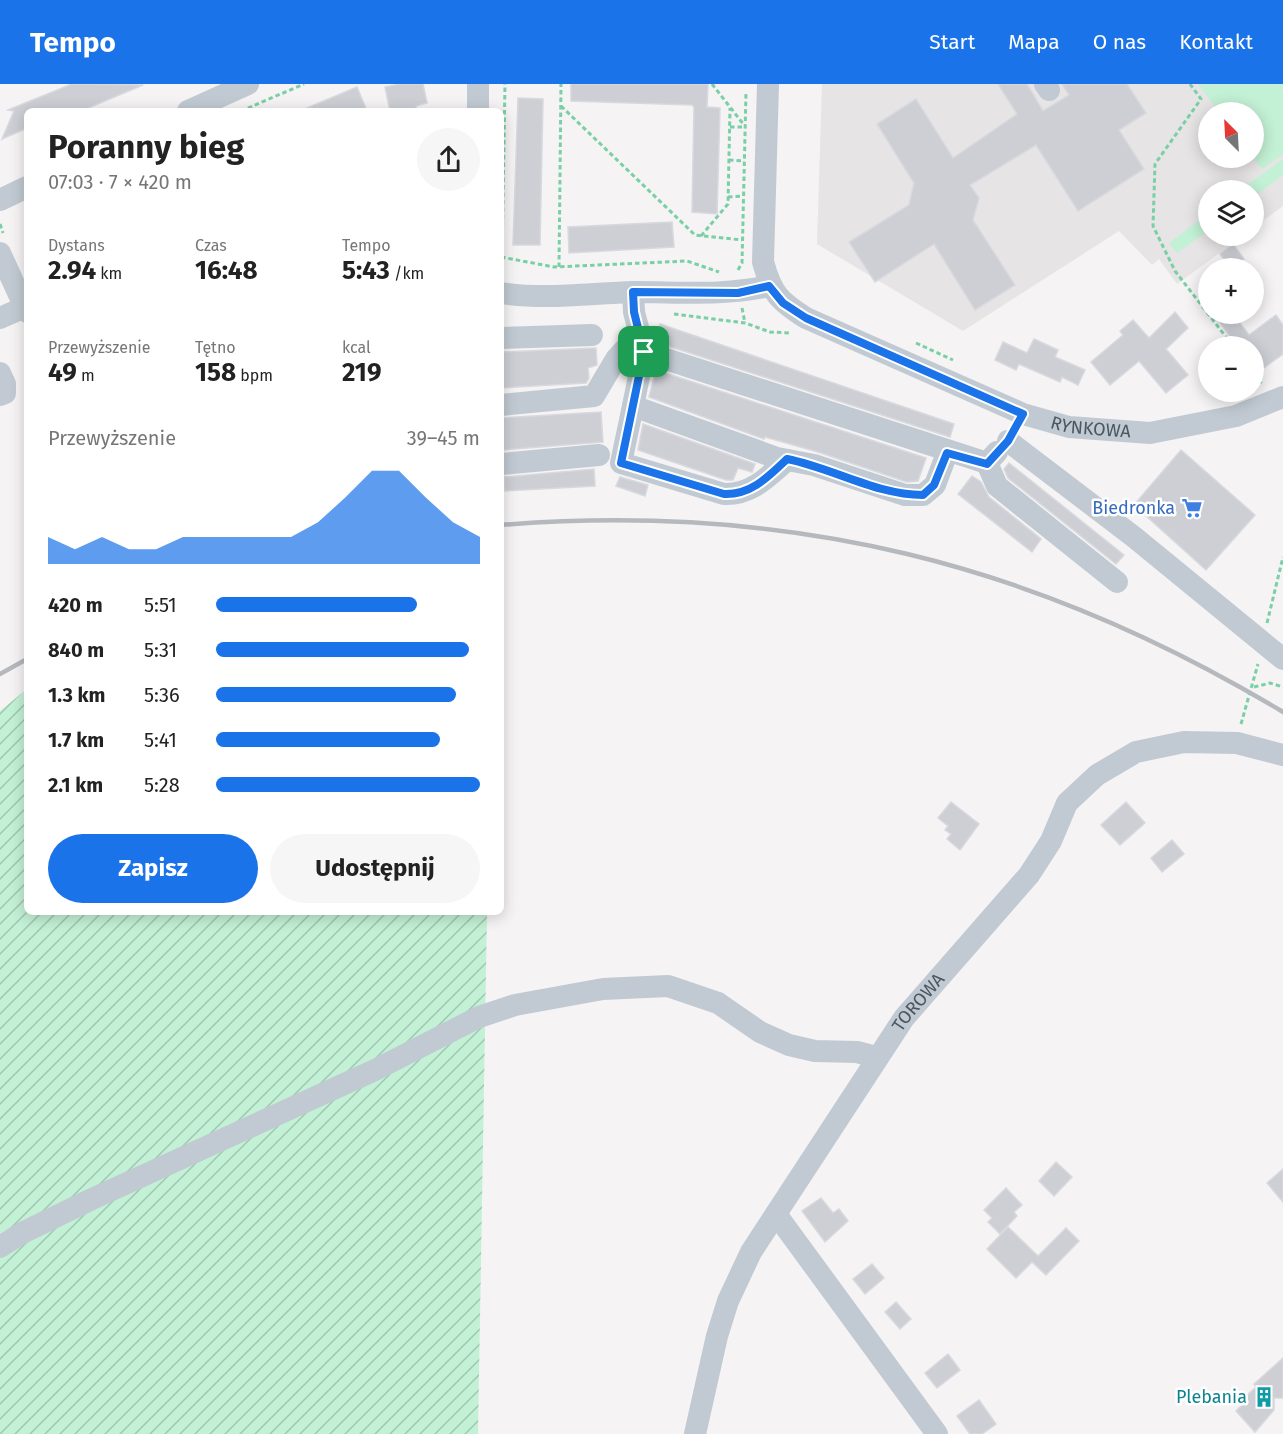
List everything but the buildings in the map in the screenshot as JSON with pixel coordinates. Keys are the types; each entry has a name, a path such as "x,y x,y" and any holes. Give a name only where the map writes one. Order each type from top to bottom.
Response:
{"street":[{"path":"198,108 248,84"},
{"path":"478,84 478,108"},
{"path":"504,405 594,396 637,322 769,286 763,262 768,84"},
{"path":"0,200 24,188"},
{"path":"0,253 24,305"},
{"name":"RYNKOWA","path":"769,286 783,303 806,318 1023,414 1069,426 1150,433 1236,416 1283,396"},
{"path":"504,293 564,297 637,322 947,453 987,464"},
{"path":"0,318 24,310"},
{"path":"637,322 633,406 621,463 724,494 738,495 763,482 787,459"},
{"path":"504,338 592,335"},
{"path":"0,373 6,393 0,395"},
{"path":"633,406 787,459 814,465 870,486 905,495 923,495 934,485 947,453"},
{"path":"987,464 1008,441 1023,414"},
{"path":"1008,441 1134,537 1283,659"},
{"path":"504,464 599,455"},
{"path":"987,464 997,486 1117,582"},
{"name":"TOROWA","path":"695,1434 717,1336 728,1301 751,1252 876,1057 904,1018 1029,875 1051,841 1067,803 1097,775 1136,752 1184,742 1236,743 1283,755"},
{"path":"0,1247 22,1233 92,1199 375,1070 478,1017 515,1005 603,989 668,986 718,1003 760,1032 789,1045 823,1052 856,1052 876,1057"},
{"path":"776,1214 937,1434"}],"path":[{"path":"248,108 304,84"},
{"path":"504,127 505,84"},
{"path":"559,267 561,84"},
{"path":"712,84 745,127"},
{"path":"735,277 742,263 747,84"},
{"path":"1190,84 1201,99 1155,164 1153,226 1175,271 1225,336"},
{"path":"561,106 695,235 742,240"},
{"path":"701,236 728,204 730,108"},
{"path":"730,127 745,127"},
{"path":"729,160 744,160"},
{"path":"728,197 743,196"},
{"path":"504,258 559,267 687,261 724,274"},
{"path":"637,322 663,312 745,323 770,332 796,333"},
{"path":"908,340 949,357 956,363"},
{"path":"1236,743 1254,687 1262,642 1283,557"},
{"path":"1254,687 1270,683 1283,687"}],"shaded area":[{"path":"822,84 1283,84 1283,206 1264,220 1264,180 1198,180 1198,246 1229,246 1213,258 1198,258 1198,269 1177,284 1159,259 1152,265 1119,231 963,331 817,244"}],"green space":[{"path":"1198,84 1283,84 1283,154 1264,168 1264,102 1212,102"},
{"path":"1283,159 1283,175 1264,189 1264,180 1254,180"},
{"path":"1198,221 1198,238 1177,253 1169,243"},
{"path":"24,691 24,915 487,915 478,1434 0,1434 0,711"}],"railway":[{"path":"504,525 607,520 710,524 810,535 907,554 1003,581 1097,617 1190,660 1283,712"},
{"path":"0,674 24,661"}],"place":[{"name":"Biedronka","path":"1192,508"},
{"name":"Plebania","path":"1264,1397"}],"route":[{"path":"769,286 783,303 806,318 1023,414 1008,441 987,464 947,453 934,485 923,495 905,495 870,486 814,465 787,459 763,482 738,495 724,494 621,463 644,352 634,312 633,292 738,293 769,286"}]}
